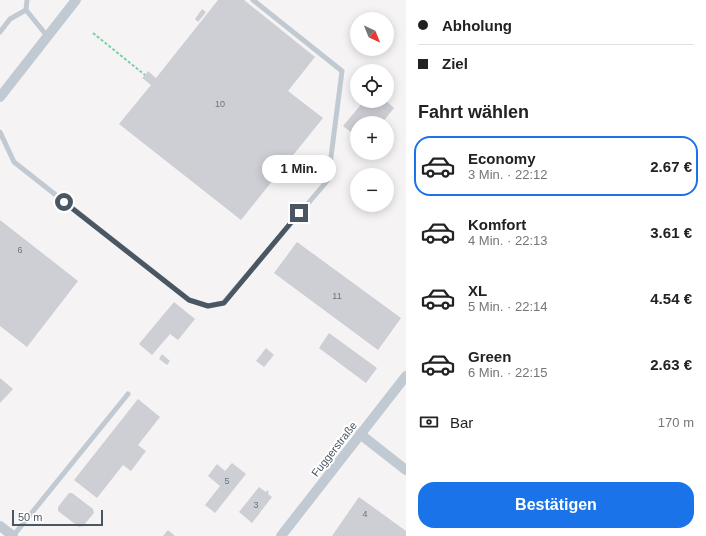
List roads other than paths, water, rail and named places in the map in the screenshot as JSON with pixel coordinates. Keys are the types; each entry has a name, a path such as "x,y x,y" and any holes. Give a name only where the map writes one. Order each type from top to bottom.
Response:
{"street":[{"path":"0,97 76,0"},
{"name":"Fuggerstraße","path":"281,536 406,376"},
{"path":"360,434 406,470"},
{"path":"0,526 13,536"}],"lane":[{"path":"27,0 26,10 48,37"},
{"path":"0,132 14,162 189,300 208,306 224,303 328,180 342,71 253,0"},
{"path":"0,32 10,19 26,10"},
{"path":"13,536 128,394"}]}
